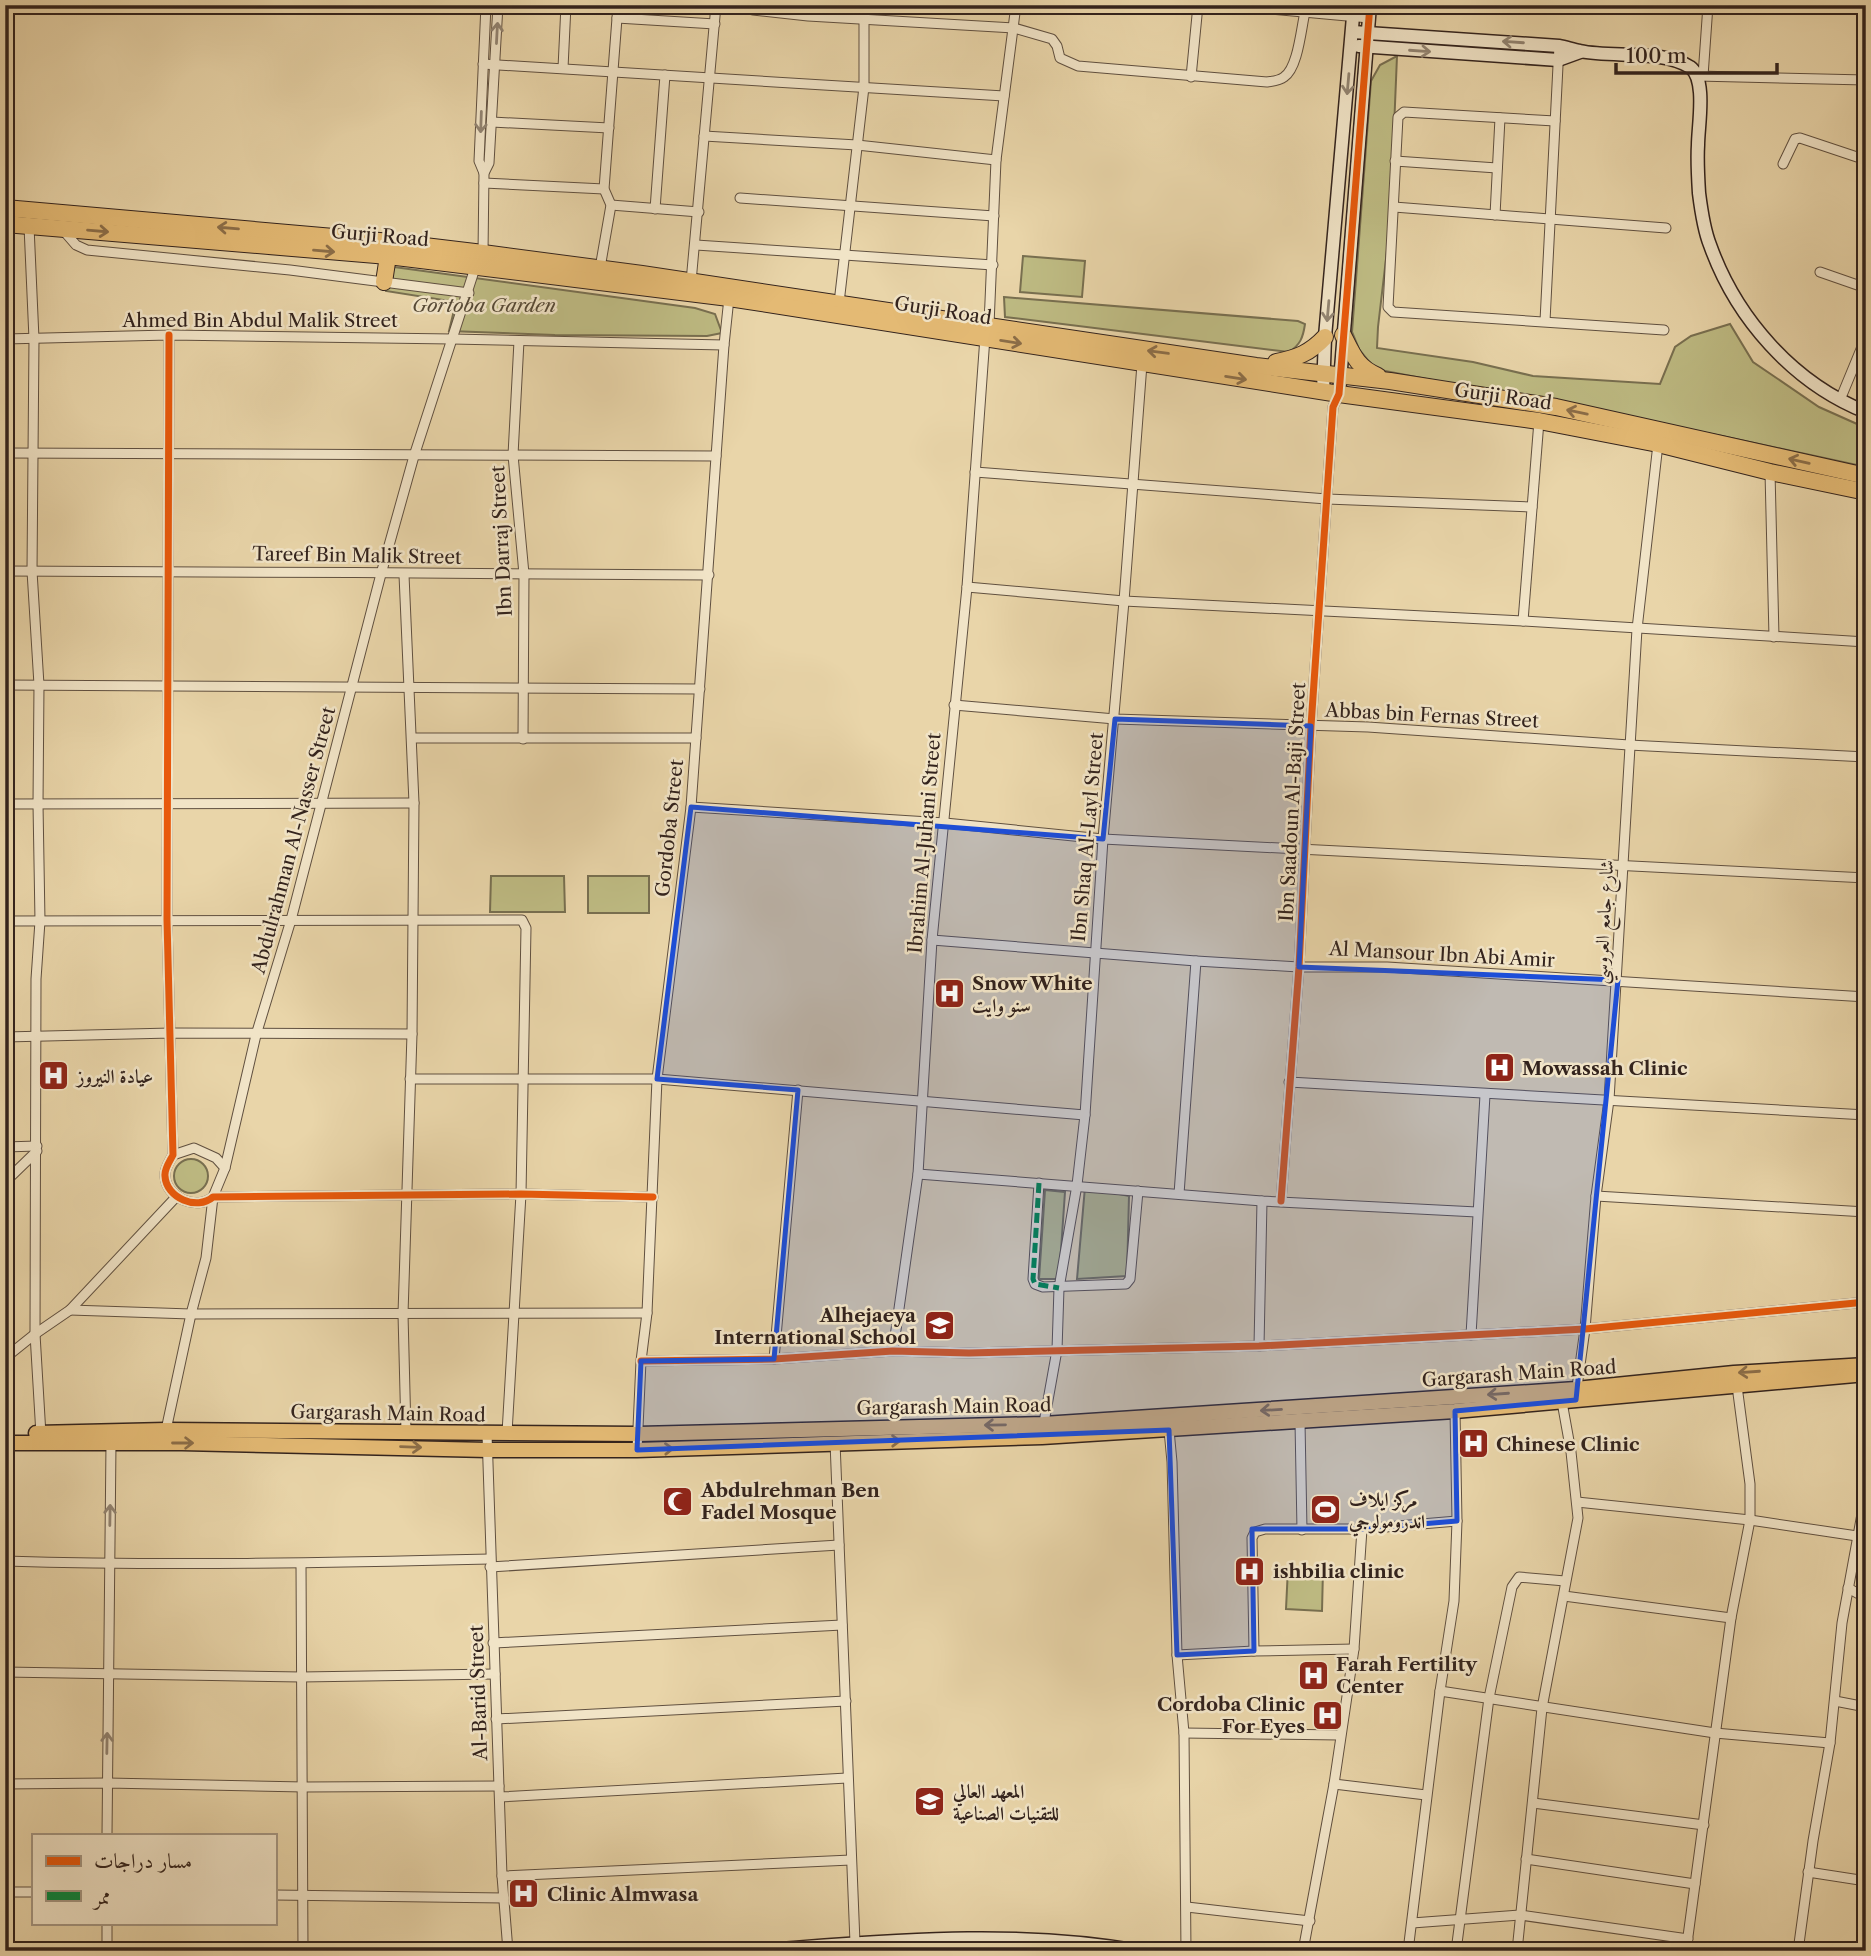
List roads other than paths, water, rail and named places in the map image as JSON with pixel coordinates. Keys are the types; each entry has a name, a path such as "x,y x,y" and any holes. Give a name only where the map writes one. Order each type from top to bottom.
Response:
{"highway":[{"name":"Gurji Road","path":"5,208 391,242 480,259 729,298 1390,381 1556,407 1866,476"},
{"name":"Gurji Road","path":"5,224 388,256 480,259 600,268 839,303 1142,364 1332,397 1539,421 1658,444 1769,472 1866,492"},
{"path":"384,282 388,256"},
{"path":"1343,335 1354,360 1361,367 1390,381"},
{"path":"1256,366 1301,356 1314,350 1325,337"}],"main road":[{"name":"Gargarash Main Road","path":"41,1438 166,1430 487,1434 1169,1430 1455,1411 1734,1373 1866,1365"},
{"name":"Gargarash Main Road","path":"41,1438 111,1443 637,1450 1043,1430 1737,1386 1866,1374"},
{"path":"5,1433 41,1438"},
{"path":"5,1443 41,1438"}],"street":[{"path":"484,173 479,161 486,5"},
{"path":"484,173 489,163 498,5"},
{"path":"563,68 566,5"},
{"path":"600,268 611,205 604,189 618,5"},
{"path":"691,282 716,5"},
{"path":"749,5 753,10 864,20 1014,28 1052,39 1060,58 1078,66 1267,82 1280,80 1287,75 1294,61 1305,12"},
{"name":"Ibrahim Al-Juhani Street","path":"893,1351 918,1174 932,940 967,587 993,265 996,160 1016,5"},
{"path":"1191,77 1198,5"},
{"path":"1225,5 1285,8 1305,12 1369,12 1343,335 1332,373"},
{"path":"1708,5 1700,76 1698,144 1699,192 1709,244 1745,314 1774,351 1796,370 1840,400 1866,412"},
{"path":"1332,397 1332,373 1325,337 1354,11"},
{"path":"617,18 715,24"},
{"path":"839,303 864,87 864,20"},
{"path":"1353,32 1559,46 1581,52 1634,55 1677,61 1692,68 1700,76 1866,80"},
{"path":"1352,46 1558,60 1581,52"},
{"path":"1545,321 1559,46"},
{"path":"483,64 1004,96"},
{"path":"655,209 665,75"},
{"path":"1555,121 1404,112 1397,122 1388,307 1393,312 1664,330"},
{"path":"1495,215 1500,118"},
{"path":"492,122 609,128"},
{"path":"704,136 857,145 996,160"},
{"path":"1783,164 1796,139 1800,138 1866,160"},
{"path":"1395,161 1497,168"},
{"name":"Abdulrahman Al-Nasser Street","path":"166,1430 206,1258 213,1197 225,1168 256,1035 291,920 414,456 480,259 484,173"},
{"path":"484,183 604,189"},
{"path":"740,198 995,216"},
{"path":"611,205 699,212"},
{"path":"1394,207 1665,228"},
{"path":"29,226 34,338 32,571 39,685 40,920 36,1037 35,1334 41,1438"},
{"path":"62,228 76,245 87,250 290,270 469,293"},
{"path":"696,245 993,265"},
{"path":"1820,272 1866,288"},
{"name":"Gordoba Street","path":"637,1450 641,1361 647,1313 657,1079 691,807 729,298"},
{"path":"169,335 167,920 173,1155 165,1171 168,1186 177,1196 194,1204 206,1203 213,1197 405,1194 653,1197"},
{"name":"Ahmed Bin Abdul Malik Street","path":"5,338 169,335 724,345"},
{"path":"1840,400 1866,337"},
{"name":"Ibn Darraj Street","path":"519,341 513,455 524,574 523,738"},
{"name":"Ibn Shaq Al-Layl Street","path":"1043,1430 1057,1350 1059,1288 1077,1185 1085,1115 1103,839 1115,719 1142,364"},
{"name":"Ibn Saadoun Al-Baji Street","path":"1281,1201 1299,967 1332,397"},
{"path":"1523,621 1539,421"},
{"name":"شارع جامع العروسي","path":"1517,1951 1542,1708 1577,1526 1571,1452 1571,1397 1585,1329 1596,1196 1609,1100 1637,629 1658,444"},
{"path":"5,453 716,456"},
{"path":"975,472 1327,499 1532,507"},
{"path":"1769,472 1774,638"},
{"name":"Tareef Bin Malik Street","path":"5,571 167,569 404,575 709,575"},
{"path":"404,575 414,803 412,1034 402,1314 406,1432"},
{"path":"967,587 1124,601 1866,642"},
{"path":"5,685 700,689"},
{"name":"Abbas bin Fernas Street","path":"954,705 1115,719 1368,727 1629,745 1866,757"},
{"path":"412,738 696,738"},
{"path":"5,804 414,803"},
{"path":"691,807 944,824 1103,839 1866,878"},
{"path":"5,920 519,919 525,923 521,1194 507,1433"},
{"name":"Al Mansour Ibn Abi Amir","path":"932,940 1196,961 1299,967 1387,967 1866,997"},
{"path":"1179,1194 1196,961"},
{"path":"5,1037 171,1033 412,1034"},
{"path":"410,1079 657,1079 1085,1115"},
{"path":"1289,1082 1866,1115"},
{"path":"774,1359 798,1090"},
{"path":"1471,1335 1485,1095"},
{"path":"5,1147 37,1148"},
{"path":"5,1182 37,1148"},
{"path":"173,1155 194,1148 216,1158 225,1168"},
{"path":"918,1174 1262,1200 1477,1212"},
{"path":"1039,1183 1033,1279 1035,1284 1043,1287 1122,1286 1128,1282 1138,1191"},
{"path":"5,1358 70,1310 177,1196"},
{"path":"1596,1196 1866,1212"},
{"path":"1259,1346 1262,1200"},
{"path":"641,1361 774,1359 893,1351 969,1353 1259,1346 1585,1329 1866,1302"},
{"path":"70,1310 191,1314 647,1313"},
{"path":"1686,1951 1731,1618 1750,1520 1750,1484 1737,1386"},
{"path":"1408,1951 1426,1795 1454,1601 1457,1521 1455,1411"},
{"path":"1300,1422 1302,1530"},
{"path":"1169,1430 1177,1655 1184,1733 1186,1951"},
{"name":"Al-Barid Street","path":"487,1434 502,1876 508,1951"},
{"path":"835,1442 855,1943"},
{"path":"107,1834 111,1443"},
{"path":"1800,1950 1808,1872 1830,1744 1848,1588 1866,1492"},
{"path":"1577,1502 1750,1520 1857,1536"},
{"path":"1254,1651 1253,1535 1265,1529 1362,1529 1457,1521"},
{"path":"1303,1951 1334,1784 1339,1735 1354,1649 1362,1529"},
{"path":"5,1561 110,1564 490,1563 839,1545"},
{"path":"301,1564 303,1951"},
{"path":"1456,1951 1489,1698 1514,1582 1523,1577 1565,1581"},
{"path":"1848,1588 1866,1598"},
{"path":"1563,1597 1731,1618"},
{"path":"493,1643 842,1625"},
{"path":"1177,1655 1354,1649"},
{"path":"5,1672 301,1677 495,1674"},
{"path":"1440,1691 1715,1733 1830,1744"},
{"path":"496,1719 846,1701"},
{"path":"1835,1701 1866,1707"},
{"path":"1184,1733 1339,1735"},
{"path":"500,1797 847,1778"},
{"path":"5,1784 499,1786"},
{"path":"1334,1784 1426,1795"},
{"path":"1533,1804 1704,1825"},
{"path":"1526,1859 1695,1884"},
{"path":"502,1876 851,1860"},
{"path":"1808,1872 1866,1881"},
{"path":"5,1892 32,1892"},
{"path":"276,1895 504,1898"},
{"path":"1187,1907 1310,1921"},
{"path":"1412,1923 1520,1915 1688,1939"},
{"path":"107,1924 107,1951"},
{"path":"750,1951 975,1937 1034,1939 1139,1951"}],"place":[{"name":"Snow White سنو وايت","path":"949,994"},
{"name":"Mowassah Clinic","path":"1499,1068"},
{"name":"عيادة النيروز","path":"54,1076"},
{"name":"Alhejaeya International School","path":"939,1326"},
{"name":"Chinese Clinic","path":"1473,1444"},
{"name":"Abdulrehman Ben Fadel Mosque","path":"678,1501"},
{"name":"مركز ايلاف اندرومولوجي","path":"1326,1510"},
{"name":"ishbilia clinic","path":"1250,1571"},
{"name":"Farah Fertility Center","path":"1313,1675"},
{"name":"Cordoba Clinic For Eyes","path":"1328,1715"},
{"name":"المعهد العالي للتقنيات الصناعية","path":"930,1802"},
{"name":"Clinic Almwasa","path":"524,1894"}],"park label":[{"name":"Gortoba Garden","path":"484,305"}]}
